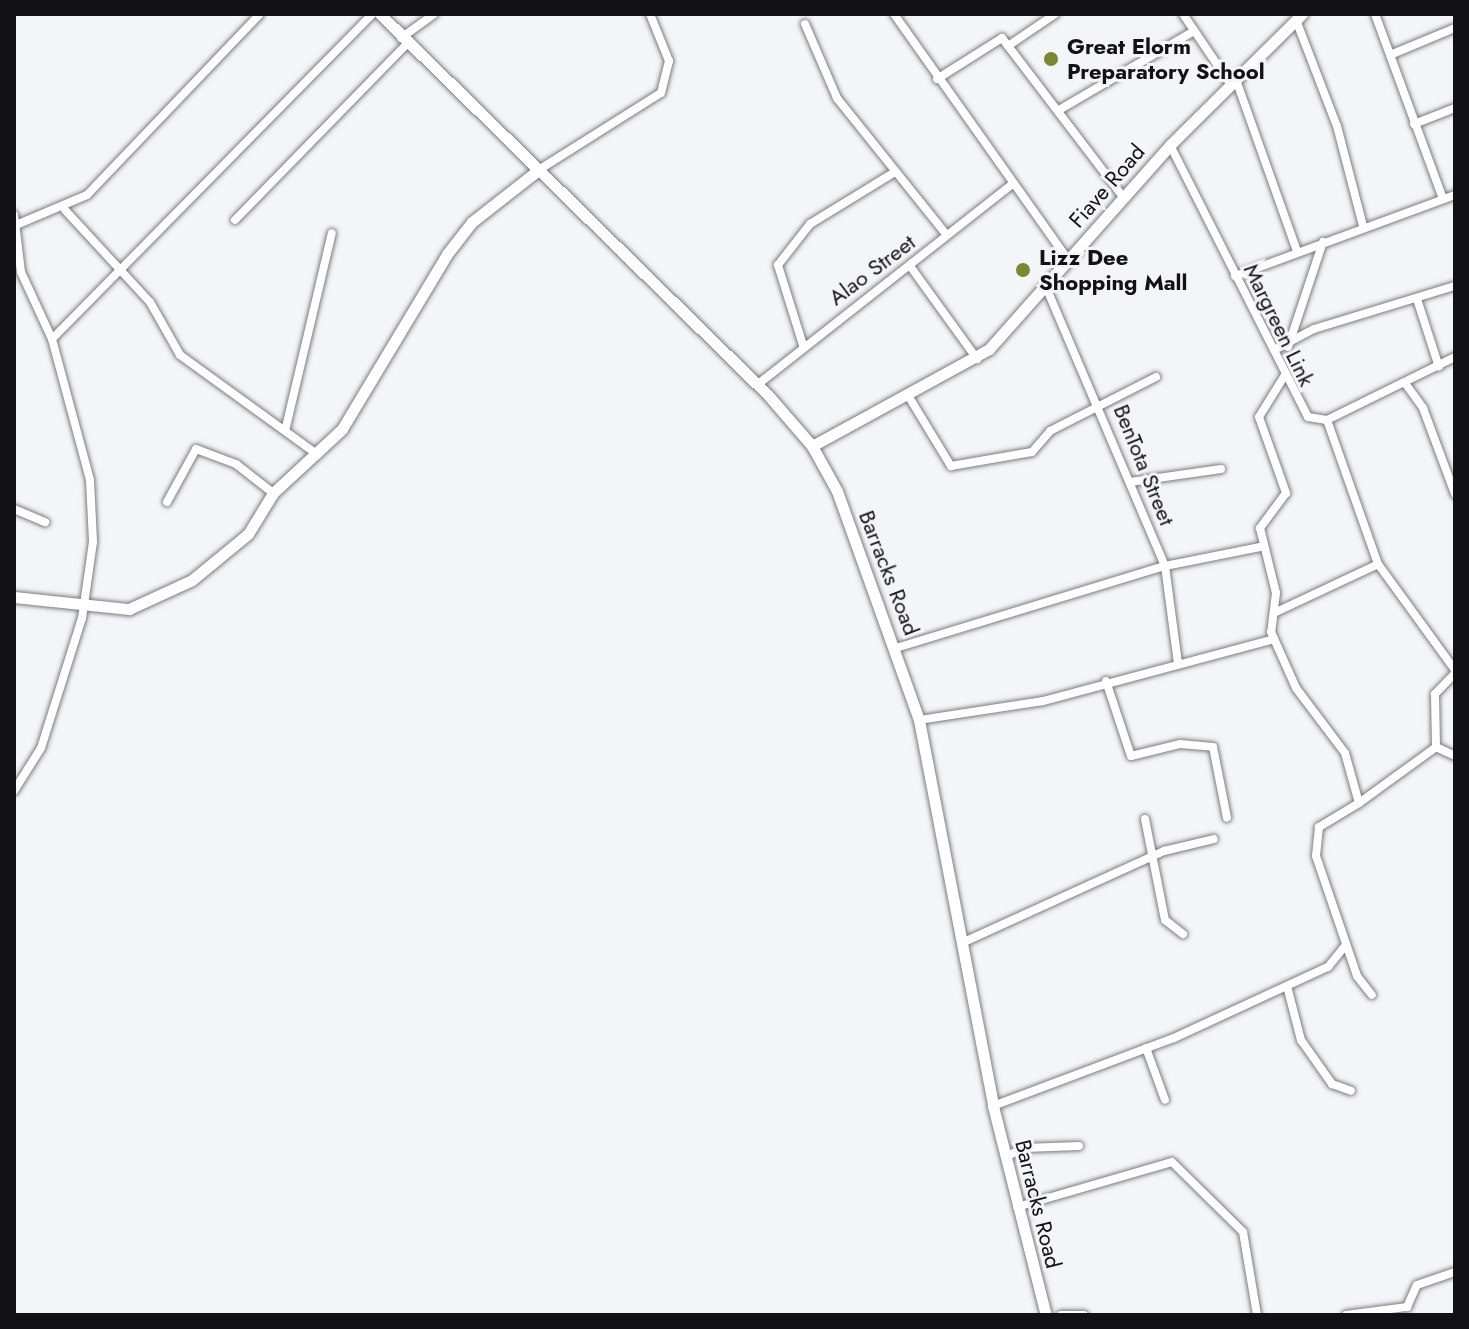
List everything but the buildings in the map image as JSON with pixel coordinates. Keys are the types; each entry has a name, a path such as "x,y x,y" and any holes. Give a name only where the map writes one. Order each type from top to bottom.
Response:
{"street":[{"path":"16,225 65,210 260,14"},
{"path":"52,339 119,266 372,14"},
{"name":"Barracks Road","path":"380,14 404,41 757,385 812,446 852,526 919,720 993,1106 1046,1315"},
{"path":"235,220 404,41 434,14"},
{"path":"14,597 83,608 129,609 168,596 248,534 273,493 318,456 390,358 472,222 537,171 661,93 669,61 650,14"},
{"path":"894,14 1010,186 1068,260"},
{"path":"1008,46 1055,14"},
{"path":"1183,14 1232,79 1297,251"},
{"path":"1375,14 1442,196"},
{"path":"1299,17 1337,126 1363,226"},
{"name":"Fiave Road","path":"812,446 977,359 1046,287 1123,197 1232,79 1299,17"},
{"path":"805,24 837,98 946,234"},
{"path":"1390,55 1455,28"},
{"path":"1059,110 1194,31"},
{"path":"937,79 997,39 1008,46 1123,197"},
{"path":"1414,124 1455,108"},
{"name":"Margreen Link","path":"1170,145 1202,198 1235,276 1302,411 1327,420"},
{"path":"803,345 778,265 810,224 895,172"},
{"name":"Alao Street","path":"757,385 803,345 910,266 946,234 1010,186"},
{"path":"1235,276 1442,196 1455,195"},
{"path":"65,210 119,266 180,355 286,427 318,456"},
{"path":"14,215 21,272"},
{"path":"286,427 332,233"},
{"path":"1288,347 1323,242"},
{"path":"14,259 52,339 90,480 93,542 83,608 41,748 14,791"},
{"path":"910,266 977,359"},
{"path":"1274,350 1288,347 1314,329 1455,286"},
{"name":"BenTota Street","path":"1046,287 1102,409 1165,566 1178,664"},
{"path":"1417,299 1439,367"},
{"path":"1436,747 1435,694 1455,672 1378,564 1327,420 1455,357"},
{"path":"1285,375 1259,417 1286,493 1264,519 1260,547 1276,593 1274,639 1296,688 1345,753 1359,803"},
{"path":"909,397 951,466 1032,452 1050,431 1102,409 1156,377"},
{"path":"1405,383 1455,494"},
{"path":"167,502 196,449 236,464 273,493"},
{"path":"1443,467 1455,462"},
{"path":"1130,482 1221,469"},
{"path":"14,509 45,522"},
{"path":"896,648 1165,566 1260,547"},
{"path":"1274,613 1378,564"},
{"path":"919,720 1043,701 1106,681 1274,639"},
{"path":"1106,681 1131,756 1180,744 1213,747 1227,818"},
{"path":"1372,995 1346,945 1316,856 1319,827 1359,803 1436,747"},
{"path":"1436,747 1455,756"},
{"path":"1145,819 1150,859 1165,920 1183,934"},
{"path":"964,942 1150,859 1214,839"},
{"path":"993,1106 1146,1048 1287,986 1336,962 1346,945"},
{"path":"1287,986 1301,1040 1332,1084 1351,1091"},
{"path":"1146,1048 1165,1100"},
{"path":"1005,1157 1024,1148 1079,1146"},
{"path":"1017,1207 1172,1162 1243,1232 1257,1315"},
{"path":"1346,1315 1382,1313 1407,1307 1417,1285 1455,1272"},
{"path":"1061,1315 1084,1315"}],"place":[{"name":"Great Elorm Preparatory School","path":"1051,59"},
{"name":"Lizz Dee Shopping Mall","path":"1023,270"}]}
